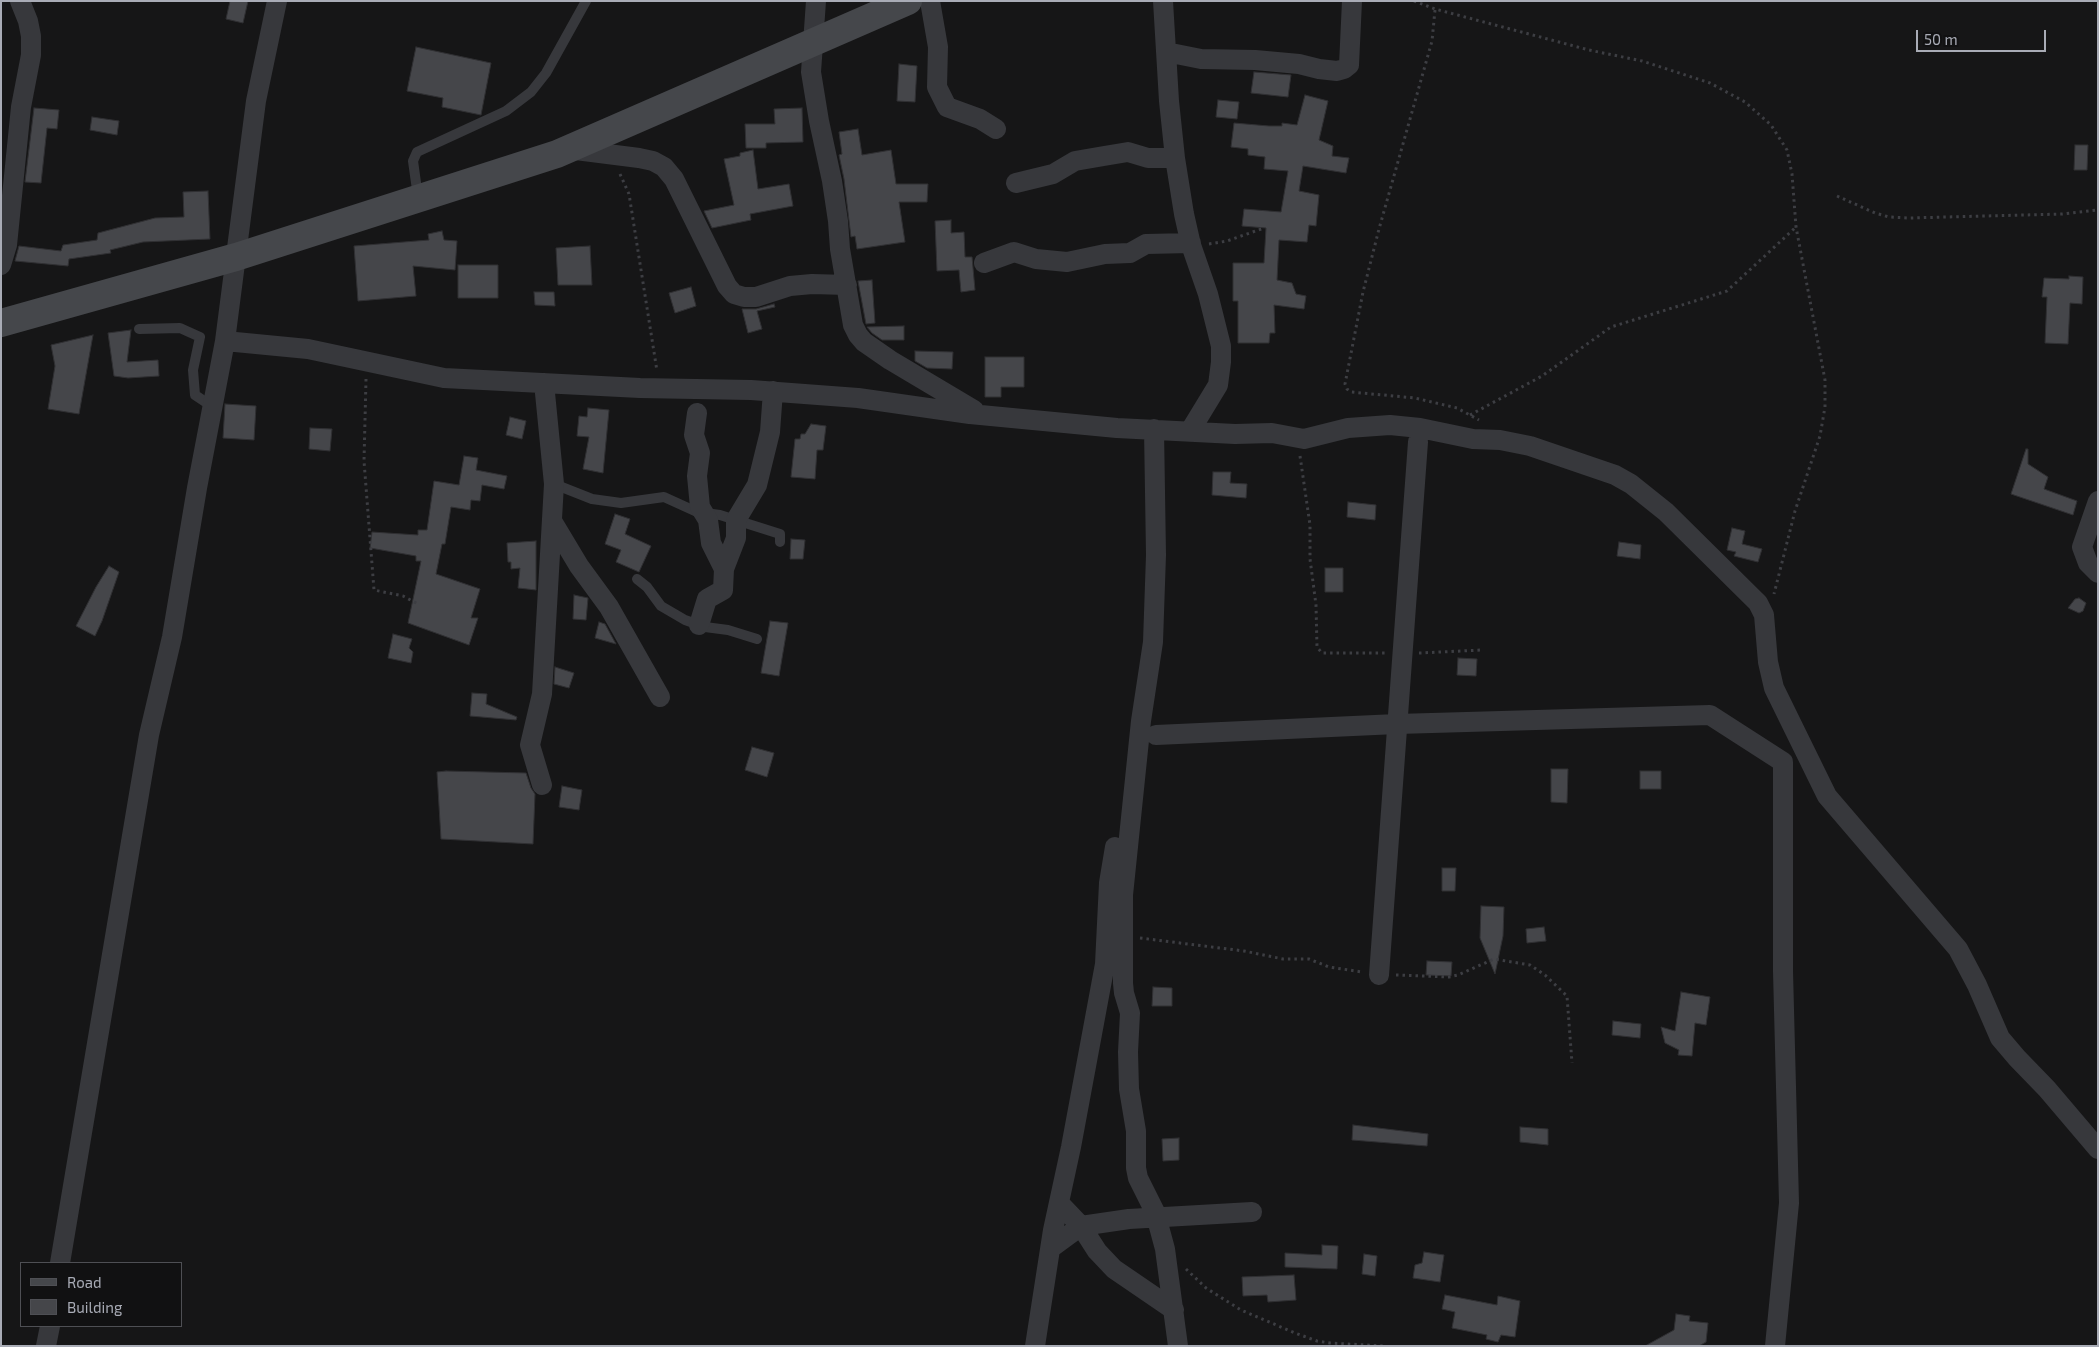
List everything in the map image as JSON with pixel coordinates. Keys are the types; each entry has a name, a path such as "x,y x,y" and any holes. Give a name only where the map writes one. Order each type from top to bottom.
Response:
{"street":[{"path":"1,266 6,245 22,107 31,55 31,36 28,21 20,1"},
{"path":"60,1262 149,735 172,637 225,341 256,101 277,1"},
{"path":"816,1 811,72 832,181 840,249 853,325 864,342 890,360 982,415"},
{"path":"1,323 236,257 568,149 908,1"},
{"path":"930,1 938,47 937,87 947,107 980,119 996,129"},
{"path":"1163,1 1175,158 1184,214 1221,346 1222,362 1218,385 1190,431"},
{"path":"1166,52 1202,59 1255,60 1299,64 1337,71 1349,65 1352,1"},
{"path":"568,149 639,158 653,161 664,167 674,179 727,286 734,294 744,297 756,297 790,286 812,284 847,285"},
{"path":"1016,183 1053,174 1076,161 1128,152 1148,158 1175,158"},
{"path":"984,262 1014,252 1036,259 1067,262 1105,254 1130,253 1146,244 1191,244"},
{"path":"225,341 308,349 444,378 773,391 858,398 982,415 1234,434 1272,433 1308,439 1348,428 1398,426 1473,439 1500,440 1530,446 1615,475 1631,484 1666,512 1758,603 1764,615 1768,662 1774,688 1827,796 1958,949 1977,985 2000,1038 2098,1149"},
{"path":"542,784 530,745 542,694 554,484 544,383"},
{"path":"699,625 707,599 723,590 724,569 736,538 736,520 757,485 770,432 773,391"},
{"path":"697,413 694,436 700,453 697,476 700,507 708,520 711,543 724,569"},
{"path":"1036,1346 1059,1203 1105,964 1109,883 1124,790 1140,721 1153,642 1156,555 1154,429"},
{"path":"1379,975 1418,442"},
{"path":"2098,501 2082,547 2088,563 2098,573"},
{"path":"552,521 579,566 609,607 660,697"},
{"path":"1156,735 1397,724 1710,714 1783,762 1783,971 1790,1203 1775,1346"},
{"path":"1140,721 1123,895 1123,983 1130,1013 1129,1089 1136,1131 1136,1168 1138,1178 1156,1217 1165,1249 1178,1346"},
{"path":"1059,1203 1081,1226 1097,1251 1114,1269 1174,1310"},
{"path":"1051,1248 1081,1226 1129,1218 1252,1212"},
{"path":"46,1346 50,1327"}],"lane":[{"path":"418,198 413,161 417,152 506,111 531,92 546,73 586,1"},
{"path":"139,329 180,328 200,337 193,370 195,395 212,407"},
{"path":"554,484 592,499 621,503 664,497 697,512 720,515 780,534 780,542"},
{"path":"637,579 647,587 662,606 685,620 757,639"}],"path":[{"path":"1414,1 1435,10 1589,50 1642,61 1710,83 1745,102 1771,125 1787,150 1792,174 1796,227 1825,380 1825,407 1820,436 1796,511 1765,629"},
{"path":"1435,10 1432,41 1363,292 1345,384 1351,392 1415,398 1457,408 1480,420"},
{"path":"603,153 621,176 629,194 660,388"},
{"path":"1837,196 1875,213 1889,217 2062,214 2098,210"},
{"path":"1470,415 1542,376 1611,327 1727,291 1796,227"},
{"path":"1191,244 1227,241 1264,228"},
{"path":"367,361 364,461 374,589 382,593 403,596 418,604"},
{"path":"1297,438 1310,525 1310,559 1316,605 1317,647 1319,651 1402,653 1482,650"},
{"path":"1165,1249 1206,1288 1248,1313 1318,1342 1384,1346"}],"building":[{"path":"230,1 248,1 243,23 226,19"},
{"path":"416,47 491,63 481,115 442,107 443,98 407,91"},
{"path":"899,64 917,66 915,102 897,101"},
{"path":"1254,72 1291,75 1288,97 1251,93"},
{"path":"1305,95 1328,101 1319,140 1333,146 1332,156 1349,158 1346,173 1303,166 1299,191 1319,195 1316,226 1309,225 1307,242 1279,240 1277,280 1292,283 1296,294 1306,296 1304,309 1274,305 1275,333 1270,333 1269,343 1238,343 1238,301 1233,301 1233,263 1264,263 1266,228 1242,226 1244,209 1281,212 1288,171 1264,169 1265,157 1248,155 1248,149 1231,147 1234,123 1269,126 1282,126 1282,123 1297,125"},
{"path":"1218,100 1239,102 1237,119 1216,117"},
{"path":"34,108 59,110 57,129 47,128 41,183 25,182"},
{"path":"802,108 803,142 766,143 766,148 746,148 745,124 775,124 774,109"},
{"path":"92,117 119,121 117,135 90,130"},
{"path":"858,129 862,155 891,150 896,184 928,184 927,202 899,202 905,242 857,249 855,236 851,237 839,155 842,154 839,132"},
{"path":"2075,145 2088,145 2087,170 2074,170"},
{"path":"753,150 758,189 789,184 793,206 750,214 751,220 712,228 704,211 734,205 724,159 740,156 740,153"},
{"path":"208,191 210,239 143,242 110,250 111,253 69,259 68,266 15,261 19,246 61,251 63,245 97,240 98,233 155,218 184,217 183,192"},
{"path":"951,220 951,233 964,232 965,257 972,257 975,290 961,292 959,270 937,271 935,221"},
{"path":"442,231 444,240 457,241 455,270 413,266 416,296 358,301 354,246 429,240 428,234"},
{"path":"590,246 592,285 558,285 556,248"},
{"path":"458,265 498,265 498,298 458,298"},
{"path":"2069,276 2083,277 2082,304 2070,303 2068,344 2045,343 2047,297 2042,297 2044,278 2069,279"},
{"path":"872,280 875,323 866,324 858,281"},
{"path":"691,287 696,306 675,313 669,293"},
{"path":"534,292 554,292 555,306 535,305"},
{"path":"774,304 775,307 757,311 762,329 748,333 742,309 756,309"},
{"path":"904,326 904,340 882,340 867,327"},
{"path":"131,330 127,362 158,360 159,376 128,378 114,376 108,333"},
{"path":"93,335 79,414 48,409 55,366 51,345"},
{"path":"915,351 953,352 952,369 927,368 915,361"},
{"path":"985,357 1024,357 1024,387 1001,387 1001,397 985,397"},
{"path":"225,404 256,406 254,440 223,438"},
{"path":"588,408 609,410 603,473 583,469 589,437 577,436 579,416 587,417"},
{"path":"510,417 526,421 522,439 506,435"},
{"path":"811,424 826,426 823,450 817,450 815,479 791,477 795,439 800,439 801,434 805,434"},
{"path":"310,428 332,429 330,451 309,449"},
{"path":"2026,449 2028,449 2028,464 2048,477 2044,489 2077,501 2073,515 2011,494"},
{"path":"464,456 478,458 476,470 507,476 504,489 482,485 480,501 471,500 470,510 451,507 445,544 442,544 436,574 480,589 471,618 478,618 469,645 408,623 421,561 416,561 416,556 370,548 372,532 418,535 418,530 427,530 434,481 459,485"},
{"path":"1213,472 1231,472 1230,483 1247,484 1246,498 1212,495"},
{"path":"1348,502 1376,505 1375,520 1347,517"},
{"path":"615,514 630,519 625,534 651,546 639,572 616,562 621,550 605,544"},
{"path":"1732,528 1745,531 1742,544 1762,549 1758,562 1734,556 1736,552 1727,550"},
{"path":"791,539 805,540 803,559 790,559"},
{"path":"536,541 536,590 518,588 520,568 511,569 511,562 508,562 507,543"},
{"path":"1619,542 1641,545 1640,559 1617,556"},
{"path":"109,566 119,572 95,636 76,626"},
{"path":"1325,568 1343,568 1343,592 1325,592"},
{"path":"574,595 588,598 586,620 573,619"},
{"path":"2079,598 2086,603 2083,611 2079,613 2068,608 2075,599"},
{"path":"770,621 788,623 779,676 761,673"},
{"path":"599,622 605,624 616,644 595,638"},
{"path":"393,634 412,639 409,648 413,652 411,663 388,658"},
{"path":"1458,658 1477,659 1476,676 1457,675"},
{"path":"555,667 574,673 569,688 554,684"},
{"path":"472,693 487,694 486,704 517,717 516,720 470,716"},
{"path":"752,747 774,753 767,777 745,770"},
{"path":"1551,769 1568,769 1567,803 1551,802"},
{"path":"1640,771 1661,771 1661,789 1640,789"},
{"path":"437,772 526,773 535,794 533,844 441,839"},
{"path":"562,786 582,790 579,810 559,807"},
{"path":"1442,868 1456,868 1455,891 1442,891"},
{"path":"1481,906 1504,907 1503,936 1495,974 1480,938"},
{"path":"1544,927 1546,941 1527,943 1526,929"},
{"path":"1427,961 1452,962 1451,976 1426,975"},
{"path":"1153,987 1172,988 1172,1006 1152,1006"},
{"path":"1681,992 1710,997 1706,1025 1695,1023 1692,1056 1678,1055 1679,1050 1665,1043 1661,1027 1675,1031"},
{"path":"1613,1021 1641,1024 1640,1038 1612,1035"},
{"path":"1353,1125 1428,1134 1427,1146 1352,1140"},
{"path":"1520,1127 1548,1129 1548,1145 1520,1142"},
{"path":"1179,1138 1179,1160 1163,1161 1162,1139"},
{"path":"1322,1245 1338,1246 1337,1269 1285,1267 1285,1253 1322,1255"},
{"path":"1424,1252 1444,1255 1440,1282 1413,1278 1415,1265 1422,1263"},
{"path":"1364,1254 1377,1256 1375,1276 1362,1274"},
{"path":"1294,1275 1296,1300 1268,1302 1267,1295 1243,1296 1242,1277"},
{"path":"1445,1295 1497,1305 1498,1296 1520,1301 1515,1337 1501,1335 1498,1342 1486,1339 1487,1335 1452,1328 1455,1312 1442,1309"},
{"path":"1676,1314 1690,1316 1689,1321 1708,1323 1706,1342 1699,1346 1645,1346 1674,1330"}]}
